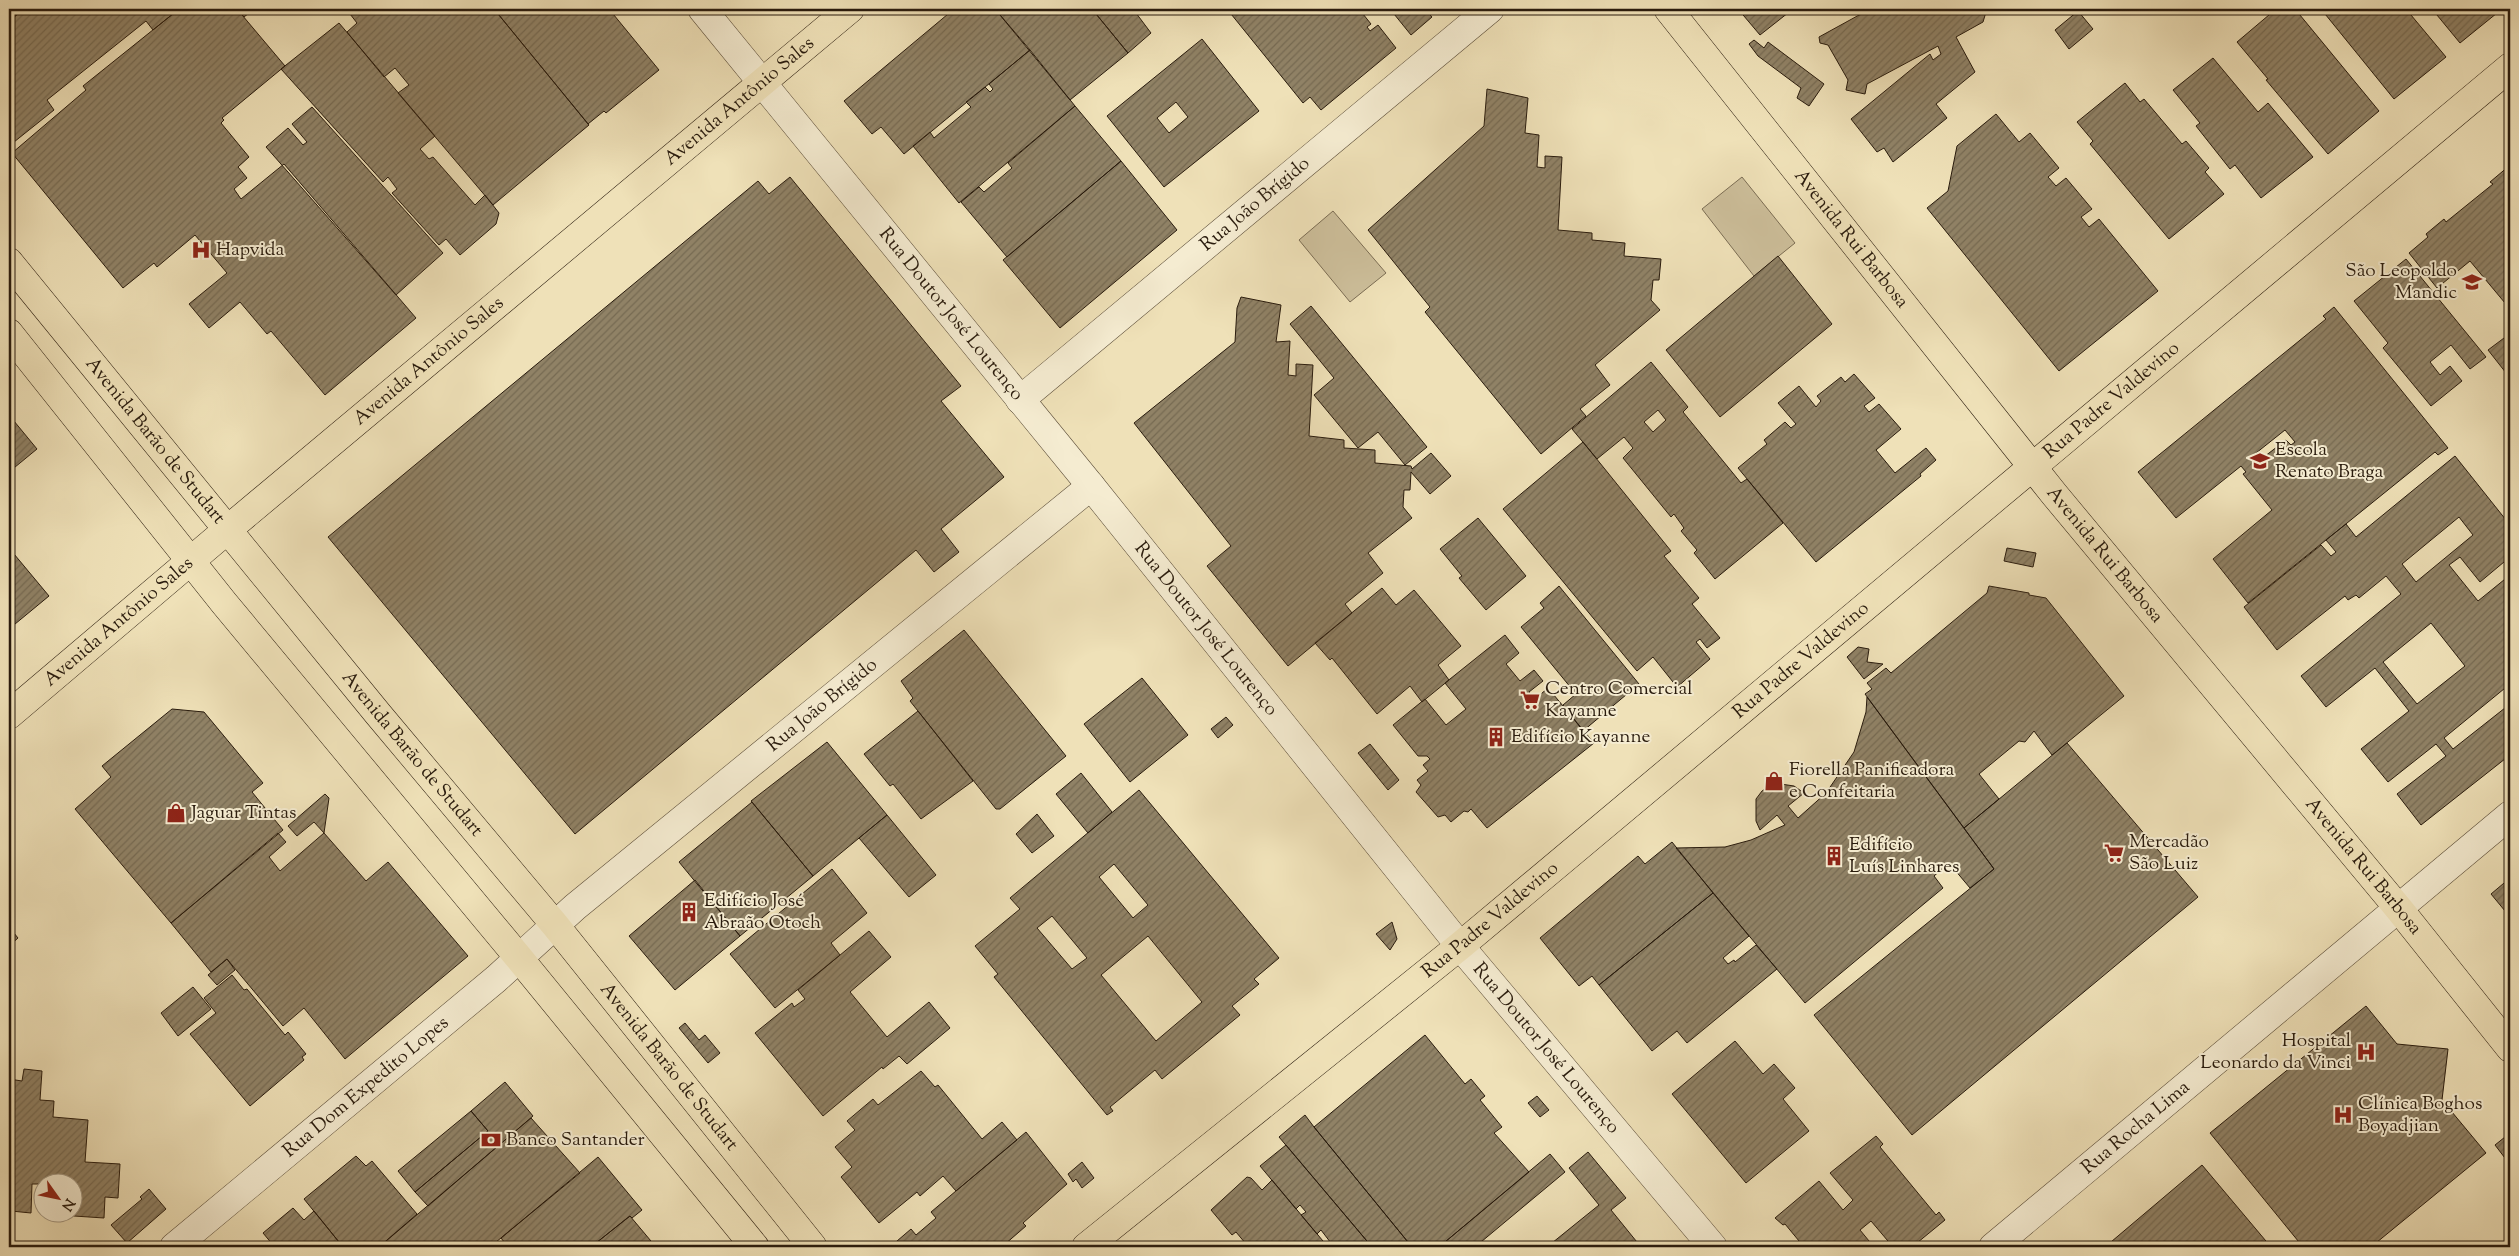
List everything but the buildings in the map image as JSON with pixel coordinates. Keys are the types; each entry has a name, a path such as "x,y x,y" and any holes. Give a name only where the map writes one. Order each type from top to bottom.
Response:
{"main road":[{"name":"Avenida Antônio Sales","path":"9,715 190,561 850,9"},
{"name":"Avenida Rui Barbosa","path":"1668,9 2032,466 2399,909 2510,1048"},
{"name":"Rua Padre Valdevino","path":"1086,1247 1460,946 2510,67"},
{"name":"Avenida Barão de Studart","path":"9,262 227,530 555,924 813,1247"},
{"path":"9,333 190,561 519,958 755,1247"}],"street":[{"name":"Rua Doutor José Lourenço","path":"702,9 1091,486 1460,946 1713,1247"},
{"name":"Rua João Brígido","path":"1020,400 1490,9"},
{"name":"Rua João Brígido","path":"555,924 1091,486"},
{"name":"Rua Rocha Lima","path":"1993,1247 2510,816"},
{"name":"Rua Dom Expedito Lopes","path":"174,1247 519,958 555,924"}],"shaded area":[{"path":"1742,177 1795,243 1754,276 1702,209"},
{"path":"1333,211 1386,273 1350,302 1299,240"}],"place":[{"name":"Hapvida","path":"201,250"},
{"name":"São Leopoldo Mandic","path":"2472,282"},
{"name":"Escola Renato Braga","path":"2260,461"},
{"name":"Centro Comercial Kayanne","path":"1530,700"},
{"name":"Edifício Kayanne","path":"1496,737"},
{"name":"Fiorella Panificadora e Confeitaria","path":"1774,781"},
{"name":"Jaguar Tintas","path":"176,813"},
{"name":"Mercadão São Luiz","path":"2114,853"},
{"name":"Edifício Luís Linhares","path":"1834,856"},
{"name":"Edifício José Abraão Otoch","path":"689,912"},
{"name":"Hospital Leonardo da Vinci","path":"2366,1052"},
{"name":"Clínica Boghos Boyadjian","path":"2343,1115"},
{"name":"Banco Santander","path":"491,1140"}]}
